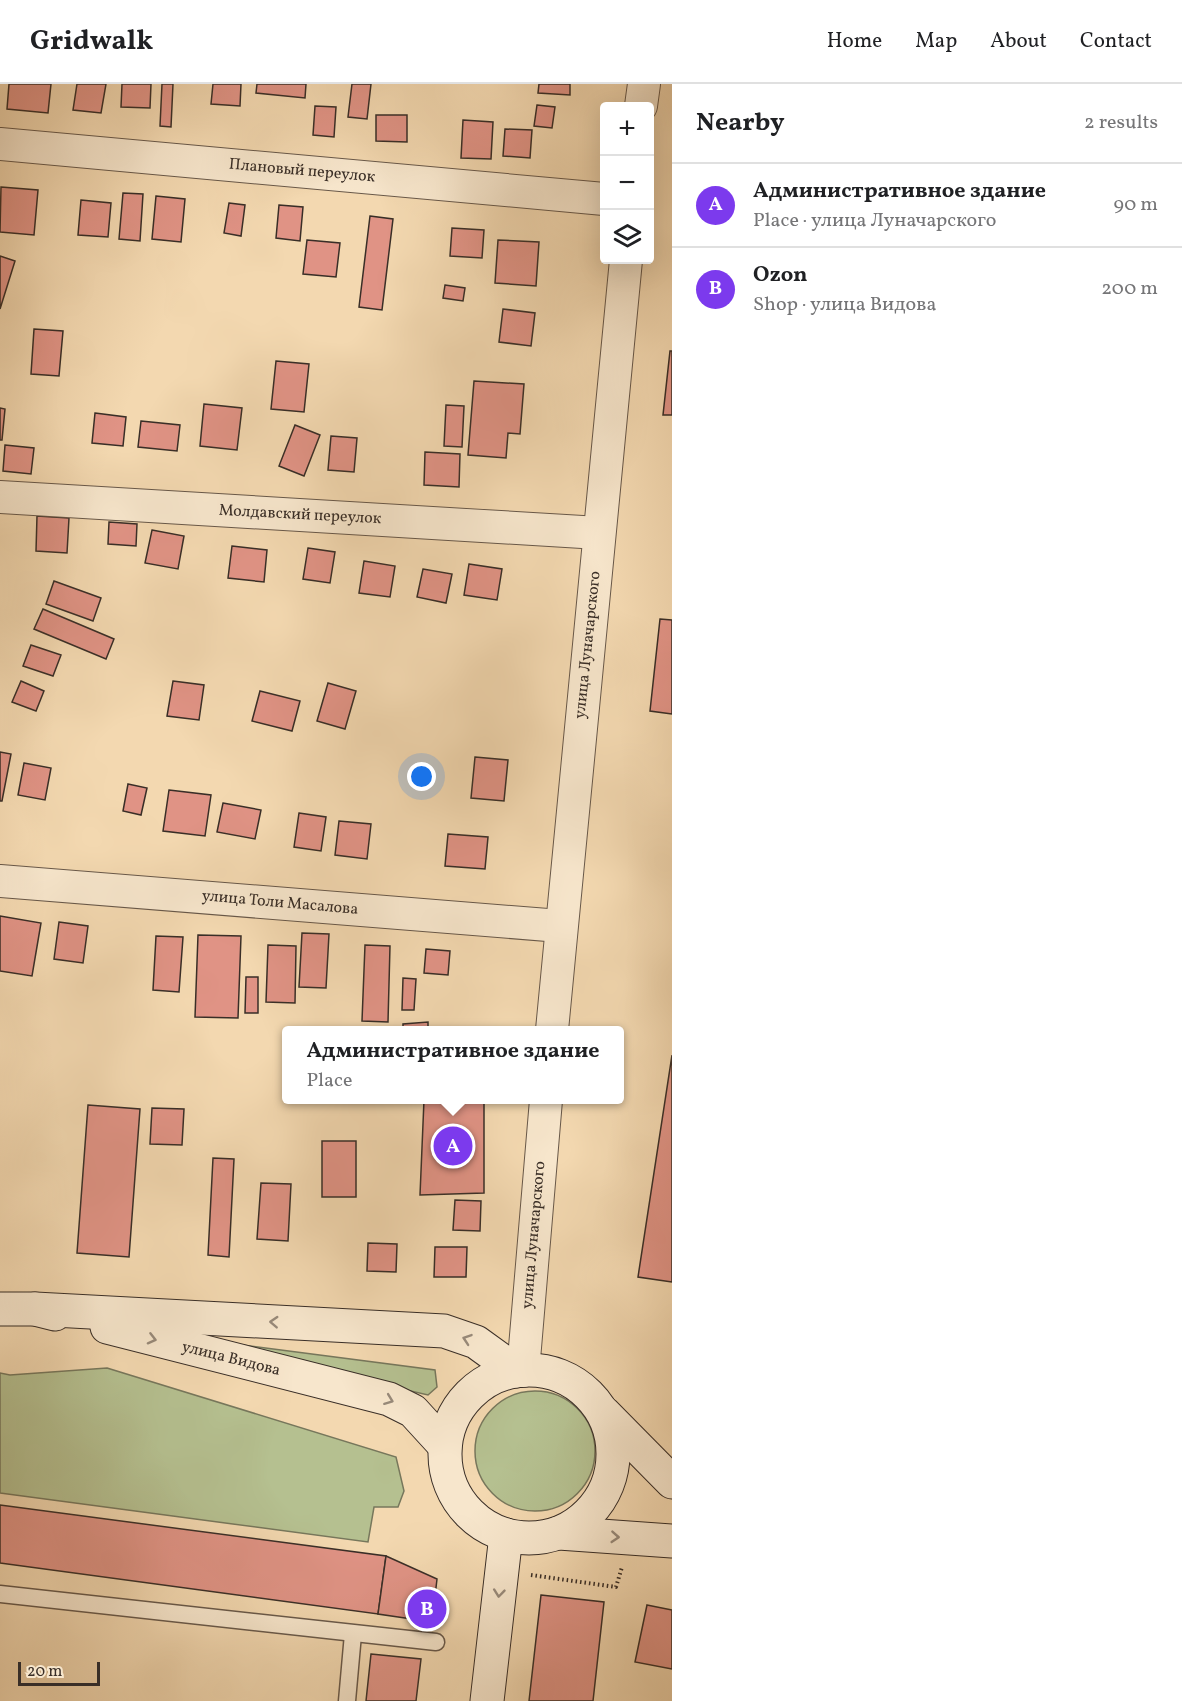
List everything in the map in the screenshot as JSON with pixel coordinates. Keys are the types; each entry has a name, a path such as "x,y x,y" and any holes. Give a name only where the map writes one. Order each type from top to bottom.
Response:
{"street":[{"path":"642,102 644,84"},
{"name":"Плановый переулок","path":"0,144 600,199"},
{"name":"улица Луначарского","path":"552,1026 560,926 626,264"},
{"name":"Молдавский переулок","path":"0,496 599,532"},
{"name":"улица Толи Масалова","path":"0,881 560,926"},
{"name":"улица Луначарского","path":"519,1371 546,1104"},
{"name":"улица Видова","path":"0,1309 34,1309 389,1399 413,1411 445,1446"},
{"path":"34,1309 444,1331 476,1342 519,1371"},
{"path":"672,1482 586,1392 566,1378 543,1371 519,1371 489,1379 467,1396 452,1419 445,1446 446,1470 454,1493 469,1513 488,1528 506,1535 535,1538 559,1533 672,1541"},
{"path":"559,1533 580,1521 597,1503 609,1482 613,1450 611,1433 602,1411"},
{"path":"487,1701 506,1535"}],"lane":[{"path":"0,1594 436,1642"},
{"path":"347,1701 352,1634"}],"green space":[{"path":"172,1336 435,1370 437,1387 428,1395"},
{"path":"107,1368 396,1457 404,1491 398,1507 374,1507 368,1542 0,1493 0,1373 10,1375"},
{"path":"535,1391 558,1395 578,1408 591,1428 595,1451 591,1474 578,1494 558,1507 535,1511 512,1507 492,1494 479,1474 475,1451 479,1428 492,1408 512,1395"}],"building":[{"path":"9,84 51,84 48,113 7,109"},
{"path":"77,84 106,84 101,113 73,110"},
{"path":"122,84 151,84 150,108 121,107"},
{"path":"162,84 173,84 171,127 160,126"},
{"path":"213,84 241,84 240,106 211,104"},
{"path":"257,84 306,84 305,98 256,93"},
{"path":"352,84 371,84 367,119 348,117"},
{"path":"539,84 570,84 570,95 538,93"},
{"path":"537,105 555,107 552,128 534,126"},
{"path":"315,106 336,107 334,137 313,135"},
{"path":"376,115 407,115 407,142 376,141"},
{"path":"463,120 493,122 491,159 461,158"},
{"path":"505,129 532,130 530,158 503,156"},
{"path":"1,187 38,190 34,235 0,232"},
{"path":"123,193 143,194 140,241 119,239"},
{"path":"156,196 185,199 181,242 152,239"},
{"path":"81,200 111,203 108,237 78,235"},
{"path":"229,203 245,205 241,236 224,233"},
{"path":"279,205 303,207 300,241 276,238"},
{"path":"370,216 393,219 382,310 359,307"},
{"path":"452,228 484,230 482,258 450,256"},
{"path":"307,240 340,243 336,277 303,274"},
{"path":"498,240 539,242 536,286 495,283"},
{"path":"0,256 15,261 0,309"},
{"path":"445,285 465,288 463,301 443,298"},
{"path":"503,309 535,313 531,346 499,342"},
{"path":"34,329 63,331 59,376 31,374"},
{"path":"670,351 672,351 672,415 663,415"},
{"path":"276,361 309,364 304,412 271,409"},
{"path":"474,381 524,384 520,434 508,433 506,458 468,455"},
{"path":"204,404 242,408 237,450 200,446"},
{"path":"446,405 464,406 462,447 444,446"},
{"path":"0,408 5,409 2,440 0,440"},
{"path":"95,413 126,417 123,446 92,443"},
{"path":"141,421 180,425 177,451 138,447"},
{"path":"295,425 320,435 304,476 279,466"},
{"path":"331,436 357,438 354,472 328,470"},
{"path":"5,445 34,448 31,474 3,471"},
{"path":"425,452 460,454 459,487 424,485"},
{"path":"37,516 69,518 67,553 36,551"},
{"path":"109,522 137,524 136,546 108,544"},
{"path":"152,530 184,536 178,569 145,563"},
{"path":"232,546 267,550 264,582 228,578"},
{"path":"308,548 335,552 330,583 303,579"},
{"path":"364,561 395,566 390,597 359,593"},
{"path":"469,564 502,569 497,600 464,595"},
{"path":"423,569 452,574 446,603 417,597"},
{"path":"54,581 101,598 93,621 46,604"},
{"path":"43,609 114,639 106,659 34,629"},
{"path":"660,619 672,620 672,714 650,711"},
{"path":"31,645 61,655 53,676 23,666"},
{"path":"21,681 44,691 36,711 12,702"},
{"path":"173,681 204,685 199,720 167,716"},
{"path":"328,683 356,691 345,729 317,721"},
{"path":"260,691 300,701 292,731 252,721"},
{"path":"0,752 11,754 2,801 0,801"},
{"path":"475,757 508,760 504,801 471,798"},
{"path":"24,763 51,768 45,800 18,795"},
{"path":"128,784 147,788 141,815 123,811"},
{"path":"169,790 211,795 205,836 163,831"},
{"path":"223,803 261,810 255,839 217,832"},
{"path":"299,813 326,817 321,851 294,847"},
{"path":"339,821 371,824 367,859 335,855"},
{"path":"448,834 488,837 485,869 445,866"},
{"path":"0,916 41,923 32,976 0,971"},
{"path":"59,922 88,926 83,963 54,959"},
{"path":"302,933 329,934 326,988 299,987"},
{"path":"198,935 241,936 238,1018 195,1017"},
{"path":"156,936 183,937 179,992 153,990"},
{"path":"268,945 296,946 295,1003 266,1002"},
{"path":"365,945 390,946 388,1022 362,1021"},
{"path":"426,949 450,951 448,975 424,973"},
{"path":"246,977 258,977 258,1013 245,1013"},
{"path":"403,978 416,979 414,1010 402,1010"},
{"path":"428,1022 428,1026 403,1026 403,1024"},
{"path":"672,1055 672,1282 638,1277"},
{"path":"424,1104 484,1104 484,1193 420,1195"},
{"path":"88,1105 140,1109 129,1257 77,1253"},
{"path":"152,1108 184,1109 182,1145 150,1144"},
{"path":"322,1141 356,1141 356,1197 322,1197"},
{"path":"213,1158 234,1159 229,1257 208,1255"},
{"path":"261,1183 291,1184 288,1241 257,1239"},
{"path":"455,1200 481,1201 480,1231 453,1230"},
{"path":"368,1243 397,1244 396,1272 367,1271"},
{"path":"435,1247 467,1247 466,1277 434,1277"},
{"path":"0,1505 386,1556 378,1614 0,1563"},
{"path":"386,1556 437,1579 432,1622 378,1614"},
{"path":"541,1595 604,1602 593,1701 529,1701"},
{"path":"647,1605 672,1610 672,1669 635,1662"},
{"path":"371,1654 421,1659 416,1701 366,1701"}],"place":[{"name":"Административное здание","path":"453,1146"},
{"name":"Ozon","path":"427,1609"}]}
